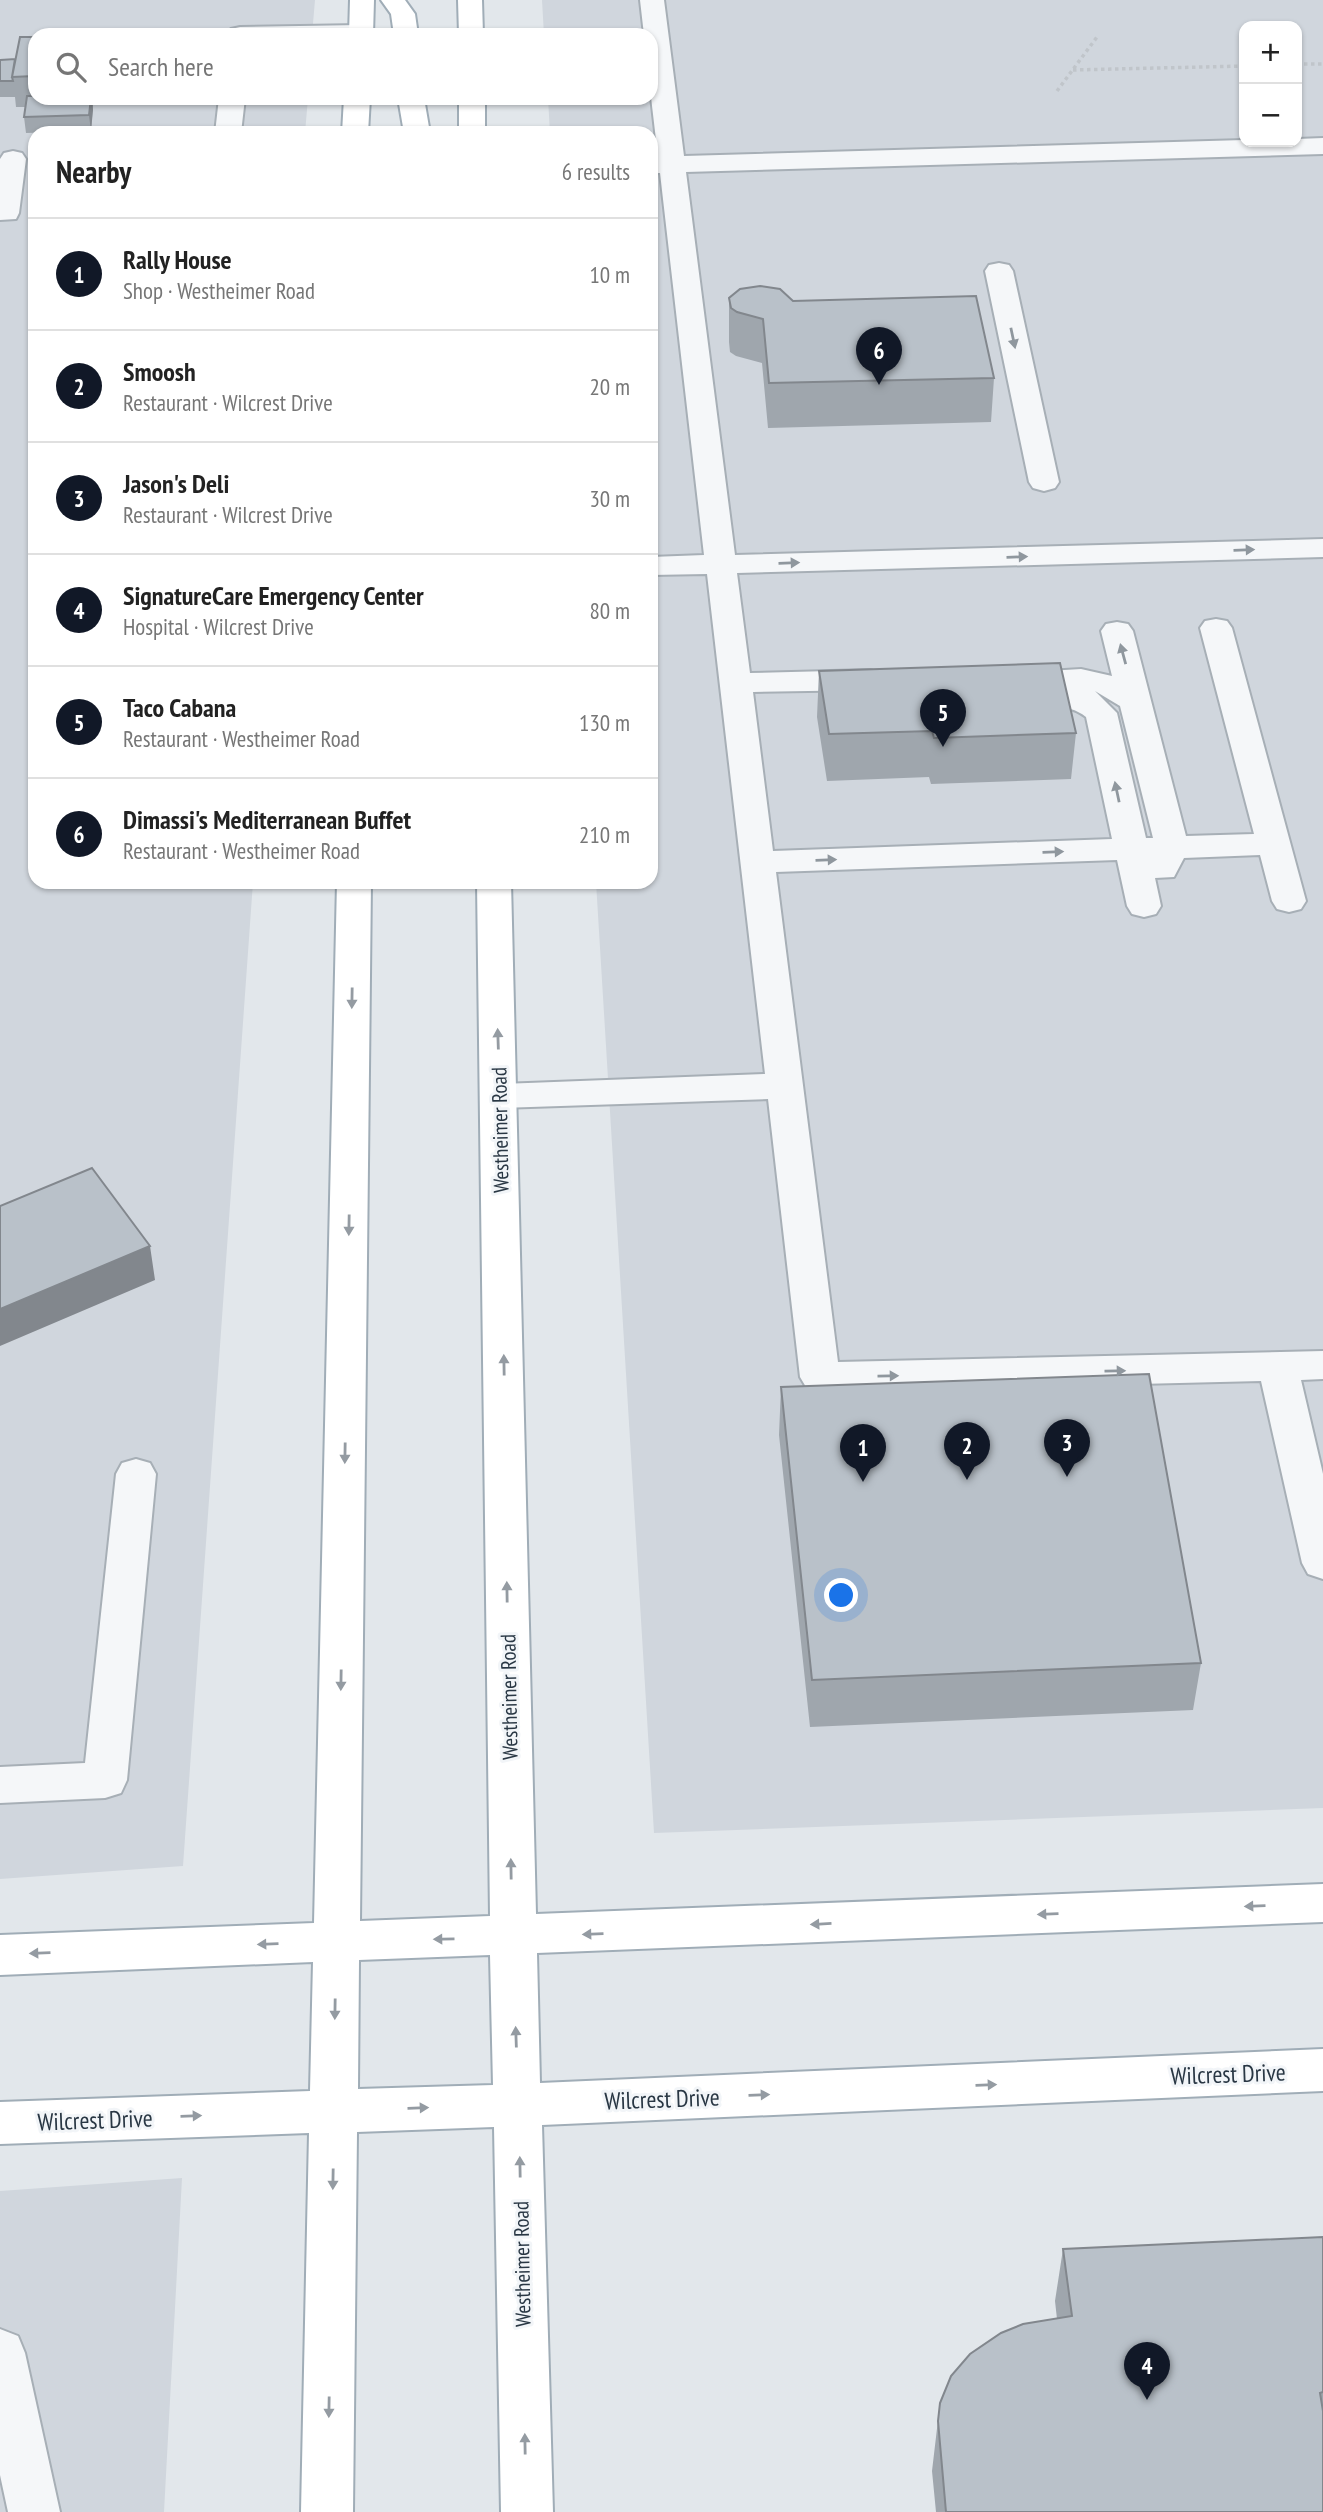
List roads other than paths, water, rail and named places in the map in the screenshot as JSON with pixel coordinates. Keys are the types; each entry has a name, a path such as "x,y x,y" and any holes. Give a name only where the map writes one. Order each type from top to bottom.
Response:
{"main road":[{"path":"361,28 362,0"},
{"path":"393,0 403,14 406,28"},
{"path":"470,0 471,28"},
{"path":"355,126 357,105"},
{"path":"412,105 416,126"},
{"path":"472,105 472,126"},
{"path":"327,2512 354,889"},
{"name":"Westheimer Road","path":"494,889 513,1937 527,2512"},
{"path":"0,1955 336,1941 513,1937 1323,1903"},
{"name":"Wilcrest Drive","path":"0,2123 519,2105 1323,2070"}],"street":[{"path":"652,0 654,28"},
{"path":"658,98 662,164 721,565 820,1377 1323,1365"},
{"path":"229,126 231,105"},
{"path":"662,164 1323,146"},
{"path":"16,159 3,213 28,211"},
{"path":"999,271 1044,482"},
{"path":"658,566 1323,548"},
{"path":"1216,628 1289,901"},
{"path":"1117,631 1137,705 1172,848 1144,906 1129,849 1101,713 1083,698 986,688 1081,678 1115,687 1137,705"},
{"path":"735,683 813,681 880,700 894,690"},
{"path":"757,862 1273,844"},
{"path":"500,1096 786,1086"},
{"path":"1278,1367 1323,1563"},
{"path":"0,1785 105,1780 136,1474"},
{"path":"0,2355 20,2490"}],"place":[{"name":"Dimassi's Mediterranean Buffet","path":"879,385"},
{"name":"Taco Cabana","path":"943,747"},
{"name":"Jason's Deli","path":"1067,1477"},
{"name":"Smoosh","path":"967,1480"},
{"name":"Rally House","path":"863,1482"},
{"name":"SignatureCare Emergency Center","path":"1147,2400"}]}
